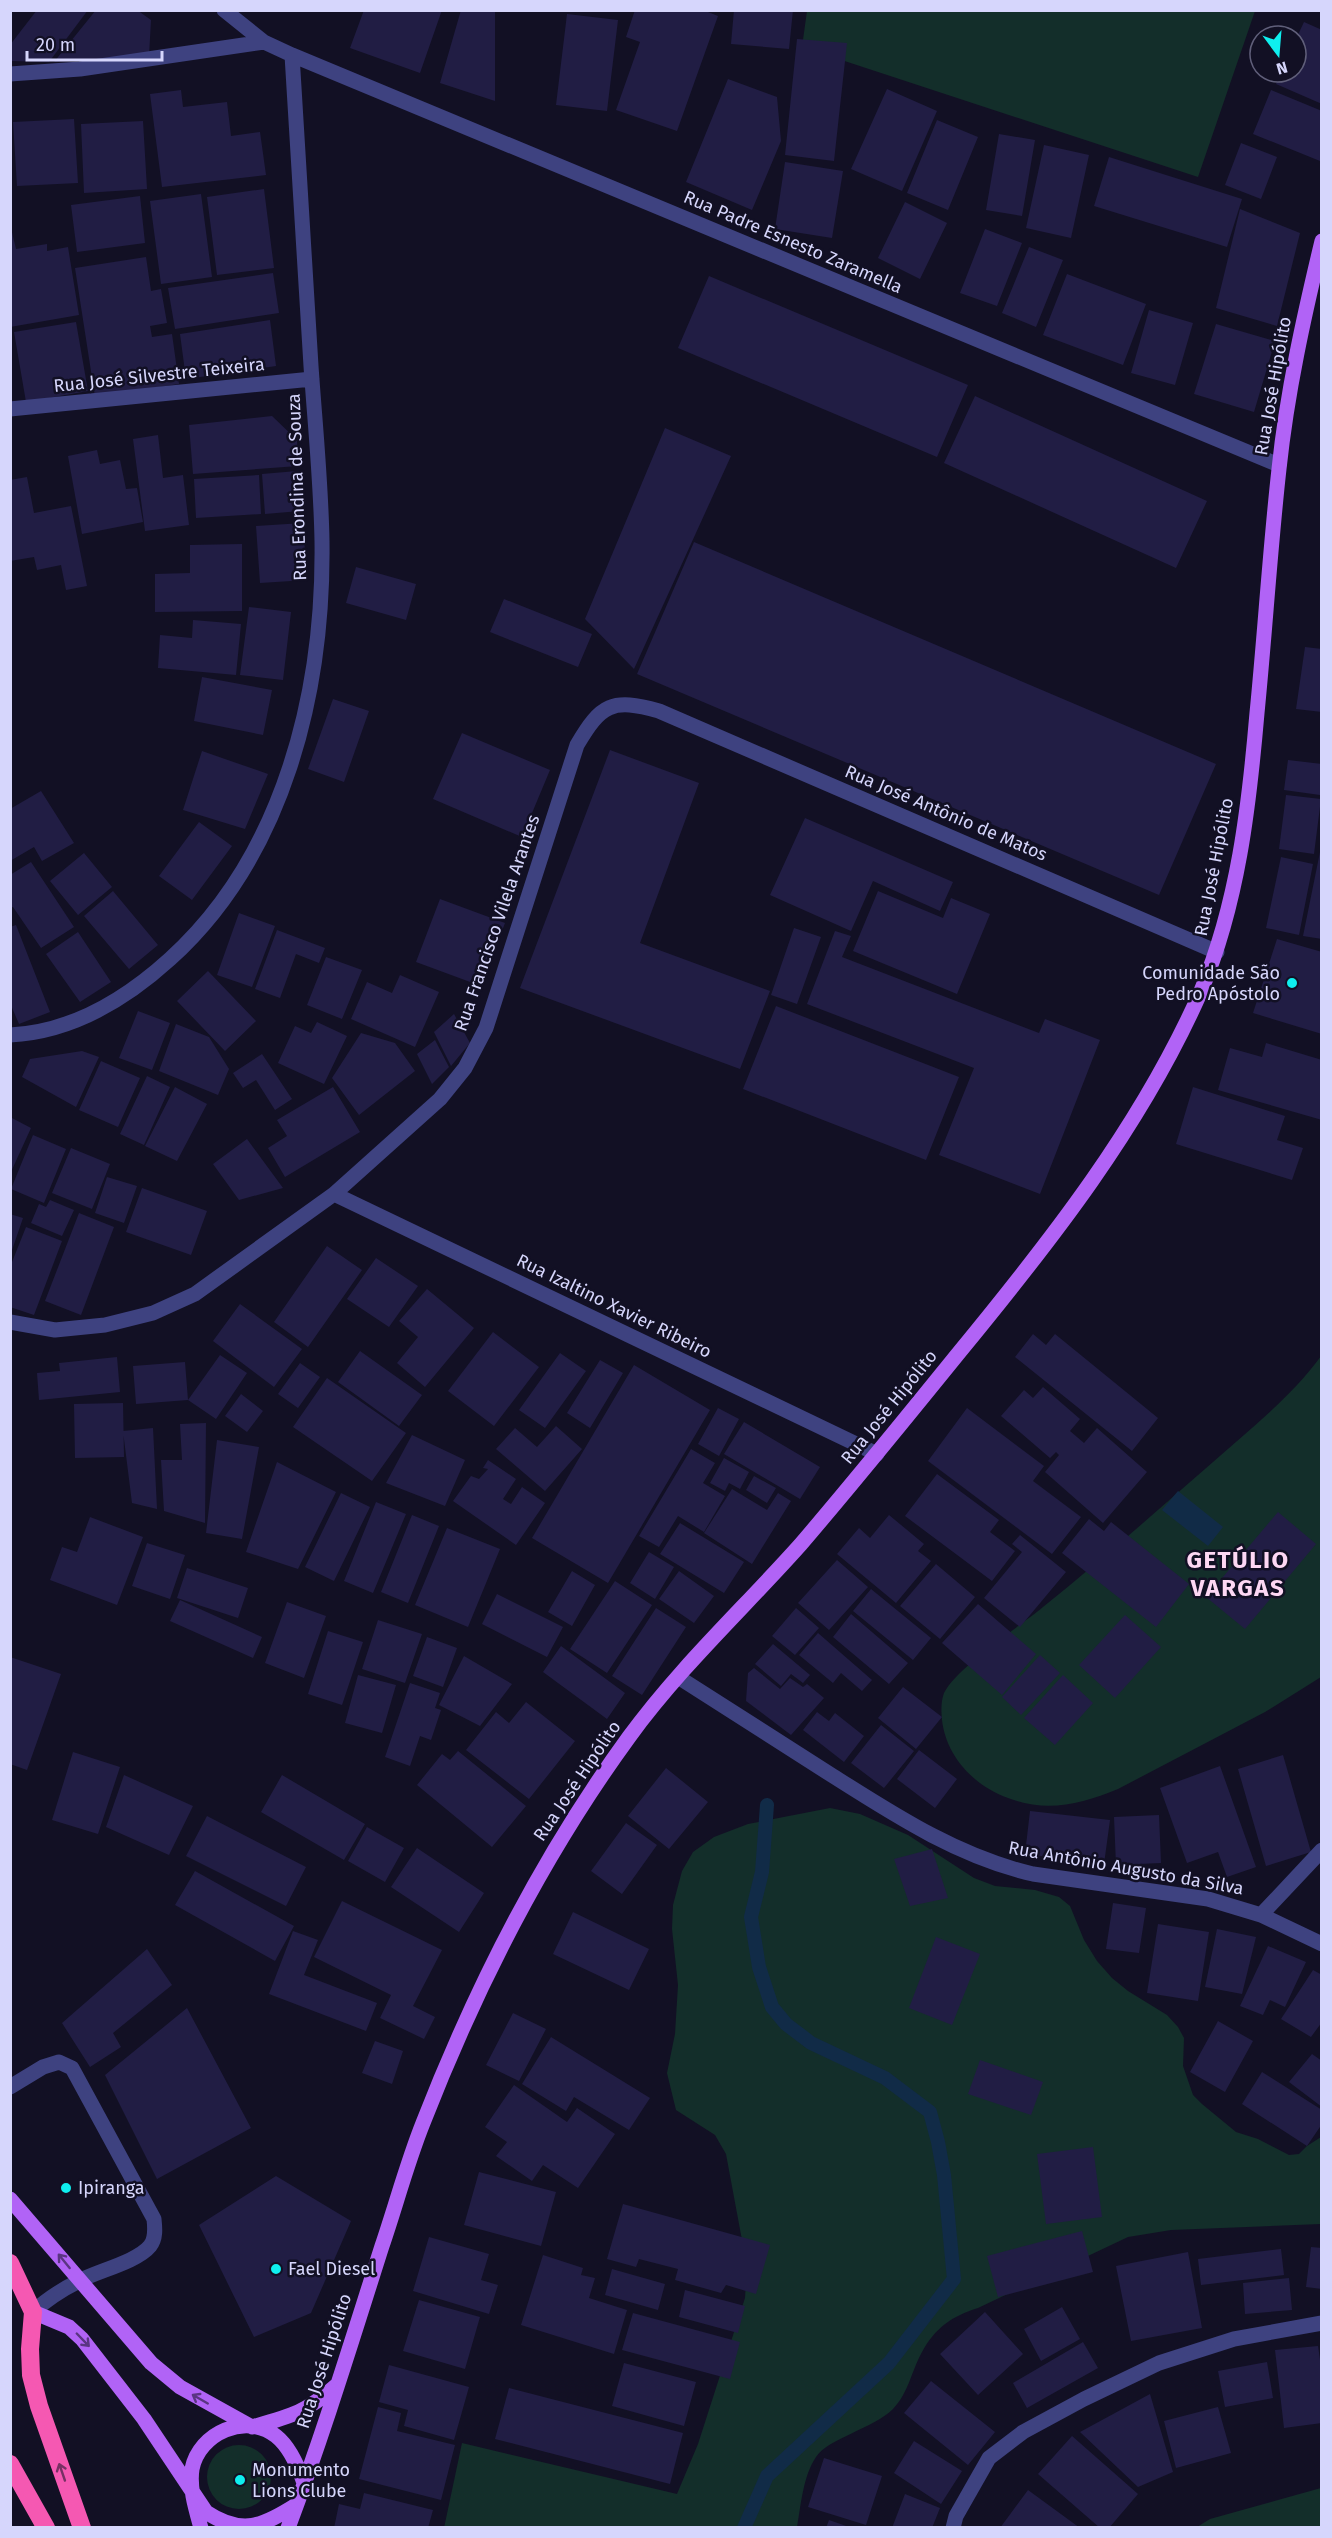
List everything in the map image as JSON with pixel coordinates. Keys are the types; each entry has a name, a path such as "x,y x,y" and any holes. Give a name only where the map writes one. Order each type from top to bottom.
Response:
{"highway":[{"path":"10,2263 33,2312 30,2349 31,2375 39,2406 82,2528"},
{"path":"10,2464 46,2528"}],"main road":[{"name":"Rua José Hipólito","path":"288,2528 421,2128 476,1998 544,1866 629,1737 678,1677 798,1547 877,1454 1068,1217 1136,1112 1169,1056 1217,952 1243,843 1279,465 1296,352 1322,240"},
{"path":"10,2199 151,2363 180,2387 252,2427 274,2435 285,2446 304,2483"},
{"path":"33,2312 69,2327 82,2338 144,2419 206,2512 221,2522 239,2527 257,2526 296,2505"},
{"path":"201,2528 193,2492 192,2470 202,2448 224,2430 238,2426 252,2427 292,2416 313,2406 337,2385"}],"street":[{"path":"224,10 264,42 292,56"},
{"path":"10,74 80,69 264,42"},
{"name":"Rua Erondina de Souza","path":"10,1035 56,1026 89,1016 117,1000 153,974 179,951 214,913 258,846 285,784 298,739 318,641 322,543 292,56"},
{"name":"Rua Padre Esnesto Zaramella","path":"292,56 1279,465"},
{"name":"Rua José Silvestre Teixeira","path":"10,409 312,380"},
{"name":"Rua Francisco Vilela Arantes","path":"10,1322 56,1330 105,1325 153,1313 195,1294 334,1194 440,1099 465,1068 486,1028 577,745 593,718 606,709 633,704 659,711"},
{"name":"Rua José Antônio de Matos","path":"659,711 1217,952"},
{"name":"Rua Izaltino Xavier Ribeiro","path":"334,1194 877,1454"},
{"name":"Rua Antônio Augusto da Silva","path":"678,1677 865,1796 955,1848 1005,1868 1033,1874 1208,1899 1261,1915 1322,1944"},
{"path":"1261,1915 1322,1850"},
{"path":"10,2087 43,2067 59,2062 72,2068 154,2219 155,2231 150,2246 134,2257 79,2280 44,2302 33,2312"},
{"path":"953,2528 956,2516 989,2458 1023,2432 1084,2399 1159,2363 1234,2339 1322,2323"}],"green space":[{"path":"807,11 1255,11 1251,24 1248,24 1248,31 1198,177 802,47"},
{"path":"1321,1356 1321,1677 1265,1712 1118,1789 1091,1799 1050,1806 1022,1803 996,1793 973,1778 949,1746 945,1733 942,1703 944,1693 951,1683 989,1648 1043,1607 1251,1429 1295,1387"},
{"path":"830,1808 860,1814 908,1835 974,1878 995,1886 1035,1890 1059,1897 1070,1906 1084,1940 1097,1961 1112,1978 1128,1991 1167,2015 1178,2027 1184,2038 1183,2066 1193,2095 1202,2104 1236,2132 1258,2139 1289,2155 1299,2154 1321,2137 1321,2224 1171,2230 1128,2237 952,2319 927,2344 918,2359 903,2396 893,2409 885,2416 830,2445 816,2457 805,2482 797,2527 444,2528 462,2443 677,2494 698,2444 745,2298 747,2267 726,2154 715,2135 676,2110 667,2073 675,2034 678,1985 672,1929 673,1905 682,1871 693,1852 714,1837 748,1824"},
{"path":"239,2445 257,2450 262,2454 266,2459 271,2477 266,2495 262,2500 257,2504 239,2509 221,2504 216,2500 212,2495 207,2477 212,2459 216,2454 221,2450"},
{"path":"1321,2488 1321,2527 1197,2527 1210,2519"}],"water":[{"path":"1178,1491 1223,1527 1208,1546 1162,1510"}],"building":[{"path":"37,10 88,10 49,62 10,61 10,45"},
{"path":"96,10 137,10 151,20 149,56 54,62"},
{"path":"364,10 442,10 420,73 350,48"},
{"path":"461,10 495,10 495,101 440,83"},
{"path":"635,10 703,10 718,16 677,131 616,110 640,42 626,37"},
{"path":"734,10 793,10 789,49 731,44"},
{"path":"567,14 618,20 607,111 556,105"},
{"path":"1304,22 1322,30 1322,104 1276,84 1308,84 1308,24 1303,24"},
{"path":"797,39 847,43 834,161 785,155"},
{"path":"728,79 777,97 781,141 752,210 686,182"},
{"path":"887,89 937,111 902,191 851,169"},
{"path":"181,90 183,107 227,102 231,136 260,132 266,175 162,187 150,94"},
{"path":"1271,90 1322,111 1320,161 1253,134"},
{"path":"74,119 78,183 17,186 13,122"},
{"path":"937,120 978,137 948,210 907,193"},
{"path":"143,121 147,189 84,193 81,124"},
{"path":"999,134 1035,140 1022,216 986,210"},
{"path":"1241,143 1277,157 1261,199 1225,185"},
{"path":"1044,145 1089,155 1071,238 1026,228"},
{"path":"1109,157 1242,199 1227,247 1094,206"},
{"path":"785,162 843,171 832,238 775,229"},
{"path":"264,189 274,268 217,275 207,197"},
{"path":"201,194 212,277 161,284 150,201"},
{"path":"140,196 145,243 77,252 71,205"},
{"path":"905,202 947,223 920,279 878,258"},
{"path":"1240,209 1300,233 1277,326 1216,308"},
{"path":"10,224 16,249 47,244 47,251 68,247 79,315 10,327"},
{"path":"985,229 1022,243 997,306 960,293"},
{"path":"1029,247 1063,260 1036,327 1002,313"},
{"path":"146,257 151,291 161,289 167,323 150,326 152,337 172,334 179,384 95,397 75,268"},
{"path":"273,273 279,313 175,329 168,288"},
{"path":"1067,274 1146,304 1123,365 1043,335"},
{"path":"709,276 968,385 937,457 678,348"},
{"path":"1149,310 1193,323 1175,385 1131,373"},
{"path":"270,320 276,366 186,379 180,334"},
{"path":"76,322 88,391 26,402 14,332"},
{"path":"1216,324 1275,341 1254,412 1194,394"},
{"path":"975,396 1207,501 1176,568 944,463"},
{"path":"272,416 297,440 298,466 193,474 189,425"},
{"path":"665,428 731,456 634,669 585,619"},
{"path":"158,435 163,478 183,475 189,525 145,531 133,439"},
{"path":"97,450 100,464 120,460 126,489 137,488 143,522 82,534 68,456"},
{"path":"297,471 300,511 265,514 262,474"},
{"path":"259,475 261,514 196,518 194,479"},
{"path":"27,477 34,513 71,506 87,586 66,590 61,565 37,570 34,557 10,561 10,480"},
{"path":"303,523 307,580 260,583 256,526"},
{"path":"694,542 1216,764 1159,895 637,674"},
{"path":"242,544 242,611 155,612 155,574 190,573 190,545"},
{"path":"356,567 416,584 406,620 346,603"},
{"path":"504,599 592,634 578,667 490,632"},
{"path":"249,607 291,612 283,680 240,675"},
{"path":"193,620 241,624 236,675 158,668 160,635 192,638"},
{"path":"1305,647 1322,649 1322,712 1296,709"},
{"path":"202,677 272,690 263,735 194,721"},
{"path":"333,699 369,711 344,782 308,769"},
{"path":"462,733 550,770 522,837 433,799"},
{"path":"610,750 699,783 640,943 770,991 740,1069 520,988"},
{"path":"202,751 268,774 245,829 183,810"},
{"path":"1288,760 1322,764 1320,795 1284,790"},
{"path":"41,791 74,843 42,861 34,847 10,861 10,809"},
{"path":"1286,795 1321,799 1314,854 1279,849"},
{"path":"805,818 953,882 940,911 873,881 851,931 770,895"},
{"path":"199,822 232,846 192,900 159,876"},
{"path":"1320,852 1322,852 1322,939 1303,936"},
{"path":"84,853 112,887 78,915 50,881"},
{"path":"1281,857 1313,864 1299,935 1266,928"},
{"path":"31,862 74,927 41,948 13,907 10,908 10,875"},
{"path":"113,891 158,945 129,969 84,916"},
{"path":"878,891 943,918 951,898 990,914 957,994 853,951"},
{"path":"440,899 505,923 481,986 416,962"},
{"path":"239,913 275,926 252,987 217,975"},
{"path":"16,925 50,1012 19,1024 10,1003 10,927"},
{"path":"794,928 821,937 797,1004 771,995"},
{"path":"277,930 325,948 319,963 296,954 280,998 255,989"},
{"path":"835,931 851,936 842,957 1039,1033 1045,1019 1100,1040 1040,1194 939,1155 974,1068 807,1004"},
{"path":"78,932 111,982 80,1002 46,954"},
{"name":"Comunidade São Pedro Apóstolo","path":"1277,939 1322,952 1322,1034 1253,1013"},
{"path":"326,957 362,970 342,1019 307,1005"},
{"path":"208,971 256,1021 225,1051 177,1001"},
{"path":"400,975 439,992 415,1047 351,1019 367,982 392,993"},
{"path":"776,1006 959,1077 926,1160 743,1089"},
{"path":"138,1011 170,1023 152,1070 119,1058"},
{"path":"454,1014 470,1043 451,1066 434,1032"},
{"path":"317,1022 347,1036 324,1084 278,1063 295,1026 311,1033"},
{"path":"176,1024 209,1037 229,1069 218,1095 159,1071"},
{"path":"361,1033 395,1043 415,1071 359,1115 332,1078"},
{"path":"435,1040 449,1067 432,1084 417,1054"},
{"path":"1266,1043 1322,1060 1322,1120 1218,1090 1230,1048 1262,1057"},
{"path":"82,1051 99,1057 76,1107 22,1077 30,1059"},
{"path":"262,1054 292,1099 275,1110 256,1080 243,1088 233,1073"},
{"path":"101,1061 140,1078 118,1127 79,1110"},
{"path":"147,1076 170,1087 144,1145 120,1134"},
{"path":"175,1087 207,1104 177,1161 145,1146"},
{"path":"333,1087 360,1132 285,1177 268,1148 287,1136 277,1120"},
{"path":"1193,1087 1285,1116 1277,1140 1303,1148 1292,1180 1176,1144"},
{"path":"10,1117 31,1128 10,1174"},
{"path":"33,1135 66,1149 44,1203 11,1189"},
{"path":"247,1139 283,1188 239,1200 213,1164"},
{"path":"71,1148 110,1164 92,1209 52,1193"},
{"path":"107,1177 137,1186 124,1223 95,1213"},
{"path":"142,1188 207,1211 191,1255 126,1232"},
{"path":"50,1200 74,1210 62,1236 31,1223 39,1204 46,1207"},
{"path":"79,1213 114,1227 81,1315 45,1301"},
{"path":"10,1214 23,1218 11,1253 10,1253"},
{"path":"26,1227 62,1241 34,1315 10,1307 10,1267"},
{"path":"327,1246 362,1270 308,1347 274,1322"},
{"path":"376,1258 418,1286 389,1327 347,1299"},
{"path":"427,1289 474,1328 425,1387 397,1363 418,1337 399,1321"},
{"path":"240,1304 302,1349 274,1387 213,1341"},
{"path":"493,1332 539,1367 494,1426 448,1391"},
{"path":"1033,1334 1046,1345 1055,1334 1158,1418 1132,1451 1015,1357"},
{"path":"360,1351 422,1395 399,1426 338,1382"},
{"path":"560,1353 586,1371 545,1428 519,1410"},
{"path":"220,1355 247,1373 216,1419 188,1400"},
{"path":"117,1357 120,1392 39,1400 37,1373 60,1371 59,1363"},
{"path":"600,1360 623,1373 590,1428 567,1413"},
{"path":"185,1362 188,1400 136,1404 133,1366"},
{"path":"300,1363 320,1377 298,1408 278,1394"},
{"path":"634,1365 710,1410 608,1583 532,1538"},
{"path":"327,1378 406,1433 372,1481 293,1427"},
{"path":"1043,1387 1080,1419 1070,1431 1084,1443 1097,1428 1147,1472 1103,1523 1045,1472 1059,1455 1056,1452 1050,1458 1001,1416 1024,1390 1033,1398"},
{"path":"241,1394 263,1411 247,1432 225,1416"},
{"path":"123,1403 124,1457 75,1458 74,1404"},
{"path":"718,1408 739,1419 719,1456 698,1444"},
{"path":"967,1408 1044,1466 1033,1481 1081,1517 1052,1554 928,1461"},
{"path":"744,1422 820,1467 800,1499 724,1454"},
{"path":"206,1423 205,1523 164,1511 161,1460 182,1460 180,1424"},
{"path":"556,1426 582,1449 545,1491 496,1449 515,1428 537,1447"},
{"path":"153,1428 157,1509 132,1503 123,1431"},
{"path":"412,1435 465,1460 445,1506 386,1483"},
{"path":"217,1440 259,1447 242,1539 206,1533"},
{"path":"691,1449 715,1463 703,1483 725,1496 704,1532 678,1516 659,1547 639,1536"},
{"path":"724,1458 749,1472 740,1489 729,1483 725,1491 710,1483"},
{"path":"488,1460 516,1479 503,1499 511,1504 522,1487 545,1503 516,1545 453,1501 471,1476 479,1479 488,1469 483,1468"},
{"path":"277,1462 336,1492 298,1569 246,1552"},
{"path":"937,1474 999,1520 990,1532 1015,1551 992,1581 905,1516"},
{"path":"754,1476 776,1488 767,1503 746,1490"},
{"path":"732,1489 767,1510 778,1493 791,1501 752,1564 704,1533"},
{"path":"341,1493 370,1507 334,1581 305,1567"},
{"path":"376,1502 406,1514 373,1593 344,1581"},
{"path":"1278,1512 1316,1544 1245,1629 1206,1597"},
{"path":"412,1515 439,1526 408,1603 381,1592"},
{"path":"889,1515 924,1544 918,1551 931,1561 896,1603 837,1554 859,1528 870,1538"},
{"path":"90,1517 143,1537 117,1605 50,1580 62,1547 77,1552"},
{"path":"1089,1519 1104,1531 1111,1522 1189,1584 1156,1627 1062,1553"},
{"path":"680,1523 744,1562 724,1593 660,1554"},
{"path":"447,1528 500,1549 468,1627 415,1605"},
{"path":"1020,1535 1066,1572 1020,1627 984,1598 1022,1552 1012,1544"},
{"path":"147,1543 185,1555 170,1599 132,1586"},
{"path":"649,1552 674,1567 655,1599 630,1583"},
{"path":"837,1560 868,1587 829,1630 798,1603"},
{"path":"936,1564 975,1597 940,1639 900,1606"},
{"path":"187,1568 248,1588 238,1618 177,1598"},
{"path":"572,1571 595,1585 572,1626 548,1612"},
{"path":"679,1571 714,1596 694,1623 659,1599"},
{"path":"615,1581 652,1605 607,1673 570,1649"},
{"path":"871,1589 931,1638 913,1660 853,1611"},
{"path":"497,1594 563,1627 547,1657 482,1624"},
{"path":"180,1600 262,1637 253,1658 170,1621"},
{"path":"287,1602 326,1616 304,1678 265,1663"},
{"path":"978,1604 1036,1654 1002,1695 942,1643"},
{"path":"656,1608 686,1627 642,1695 612,1676"},
{"path":"796,1608 819,1628 795,1655 772,1636"},
{"path":"851,1614 908,1663 889,1684 833,1637"},
{"path":"1125,1615 1161,1647 1115,1698 1079,1665"},
{"path":"378,1620 422,1634 405,1683 362,1669"},
{"path":"328,1631 363,1642 342,1705 308,1694"},
{"path":"818,1633 872,1680 862,1691 841,1673 833,1683 799,1655"},
{"path":"427,1637 457,1648 443,1687 413,1676"},
{"path":"773,1644 810,1675 803,1683 791,1674 781,1686 755,1664"},
{"path":"561,1646 625,1693 607,1719 543,1672"},
{"path":"1040,1655 1060,1673 1021,1715 1002,1697"},
{"path":"464,1656 512,1684 480,1726 439,1705"},
{"path":"10,1657 61,1674 27,1770 10,1764"},
{"path":"754,1668 780,1689 790,1678 803,1687 807,1684 824,1698 791,1735 746,1701 748,1673"},
{"path":"358,1675 396,1685 382,1733 345,1723"},
{"path":"1063,1675 1093,1703 1055,1745 1024,1718"},
{"path":"410,1683 440,1693 435,1708 441,1710 431,1740 420,1736 410,1766 385,1757"},
{"path":"903,1687 942,1717 916,1749 878,1718"},
{"path":"526,1702 575,1741 529,1799 466,1750 496,1712 509,1723"},
{"path":"817,1712 829,1721 835,1713 864,1736 844,1762 803,1730"},
{"path":"881,1725 914,1751 884,1788 851,1763"},
{"path":"919,1750 957,1779 935,1808 897,1779"},
{"path":"458,1751 526,1806 492,1847 417,1785 442,1754 450,1760"},
{"path":"73,1752 120,1767 98,1834 52,1820"},
{"path":"1283,1755 1311,1852 1266,1866 1238,1769"},
{"path":"1220,1766 1256,1867 1227,1877 1218,1852 1187,1863 1160,1788"},
{"path":"666,1768 708,1802 669,1849 628,1816"},
{"path":"124,1775 193,1806 169,1855 106,1827"},
{"path":"282,1775 365,1824 344,1860 261,1812"},
{"path":"1030,1811 1110,1820 1104,1864 1025,1854"},
{"path":"1159,1815 1161,1863 1116,1865 1114,1817"},
{"path":"207,1816 306,1867 286,1906 186,1856"},
{"path":"626,1823 657,1845 622,1894 591,1871"},
{"path":"367,1827 404,1848 385,1882 348,1861"},
{"path":"417,1848 484,1893 459,1932 391,1887"},
{"path":"932,1849 948,1898 910,1906 894,1859"},
{"path":"195,1871 294,1926 275,1961 175,1905"},
{"path":"342,1901 442,1950 413,2006 435,2017 424,2039 380,2018 391,1995 314,1957"},
{"path":"1113,1903 1146,1908 1139,1953 1106,1949"},
{"path":"573,1912 649,1949 629,1990 553,1954"},
{"path":"1158,1924 1209,1932 1198,2001 1147,1993"},
{"path":"1217,1929 1256,1937 1242,1994 1205,1987"},
{"path":"293,1931 318,1940 304,1975 377,2003 366,2031 269,1994"},
{"path":"936,1937 980,1954 952,2025 909,2008"},
{"path":"1268,1946 1306,1962 1285,2007 1270,2000 1263,2015 1240,2006"},
{"path":"147,1949 172,1985 113,2033 121,2047 90,2067 62,2023"},
{"path":"1313,1970 1322,1975 1322,2022 1311,2037 1281,2019"},
{"path":"187,2008 251,2128 157,2179 105,2075"},
{"path":"513,2013 546,2029 519,2081 486,2065"},
{"path":"1218,2021 1253,2041 1225,2092 1190,2072"},
{"path":"551,2037 650,2098 629,2130 574,2097 566,2111 522,2084"},
{"path":"375,2041 403,2051 392,2084 362,2073"},
{"path":"1312,2054 1322,2061 1322,2107 1289,2082"},
{"path":"980,2060 1043,2082 1031,2115 968,2094"},
{"path":"1262,2072 1322,2110 1322,2124 1307,2146 1242,2104"},
{"path":"514,2085 567,2122 577,2108 615,2134 578,2188 543,2165 532,2181 496,2156 507,2142 485,2127"},
{"path":"1093,2147 1102,2217 1046,2224 1037,2154"},
{"path":"479,2172 556,2192 541,2246 464,2225"},
{"name":"Fael Diesel","path":"276,2176 351,2221 311,2313 254,2337 199,2225"},
{"path":"623,2204 770,2245 756,2294 726,2285 721,2293 675,2280 678,2269 639,2259 636,2267 607,2259"},
{"path":"1082,2231 1093,2272 998,2297 987,2256"},
{"path":"429,2237 489,2254 481,2280 498,2285 489,2314 413,2291"},
{"path":"1311,2247 1322,2248 1322,2289 1306,2287"},
{"path":"1281,2249 1284,2275 1201,2285 1198,2259"},
{"path":"1188,2252 1202,2328 1131,2341 1116,2266"},
{"path":"543,2255 583,2268 581,2275 595,2278 589,2298 627,2310 614,2354 521,2325"},
{"path":"612,2269 665,2284 658,2310 605,2295"},
{"path":"1289,2278 1292,2310 1245,2314 1243,2283"},
{"path":"685,2290 745,2306 738,2333 679,2317"},
{"path":"419,2300 480,2317 465,2369 403,2351"},
{"path":"1062,2307 1080,2339 1041,2361 1024,2329"},
{"path":"985,2312 1023,2354 978,2395 940,2354"},
{"path":"633,2313 740,2342 730,2379 622,2350"},
{"path":"1083,2342 1098,2368 1027,2408 1013,2383"},
{"path":"1318,2346 1322,2373 1322,2423 1284,2428 1275,2350"},
{"path":"1267,2362 1273,2398 1225,2407 1218,2371"},
{"path":"624,2363 696,2382 684,2426 612,2406"},
{"path":"389,2365 469,2387 454,2440 404,2426 408,2410 379,2402"},
{"path":"931,2381 995,2432 968,2465 904,2413"},
{"path":"509,2388 683,2433 670,2484 495,2439"},
{"path":"1150,2394 1173,2472 1138,2487 1080,2432"},
{"path":"378,2407 401,2413 397,2431 455,2445 441,2500 359,2479"},
{"path":"1218,2407 1231,2453 1176,2468 1164,2421"},
{"path":"1072,2436 1138,2494 1109,2528 1100,2528 1038,2474"},
{"path":"914,2441 962,2471 941,2504 894,2473"},
{"path":"824,2458 882,2476 866,2525 808,2507"},
{"path":"1028,2490 1080,2528 1000,2528"},
{"path":"364,2493 433,2510 428,2528 334,2528 339,2504 360,2509"},
{"path":"905,2494 940,2508 932,2528 892,2528"},
{"path":"829,2520 849,2527 849,2528 826,2528"}],"waterway":[{"path":"744,2528 767,2476 889,2363 954,2279 944,2175 930,2112 885,2078 811,2043 786,2024 772,2007 759,1967 751,1917 762,1872 767,1805"}],"place":[{"name":"Comunidade São Pedro Apóstolo","path":"1292,983"},
{"name":"Ipiranga","path":"66,2188"},
{"name":"Fael Diesel","path":"276,2269"},
{"name":"Monumento Lions Clube","path":"240,2480"}],"district":[{"name":"GETÚLIO VARGAS","path":"1238,1574"}]}
